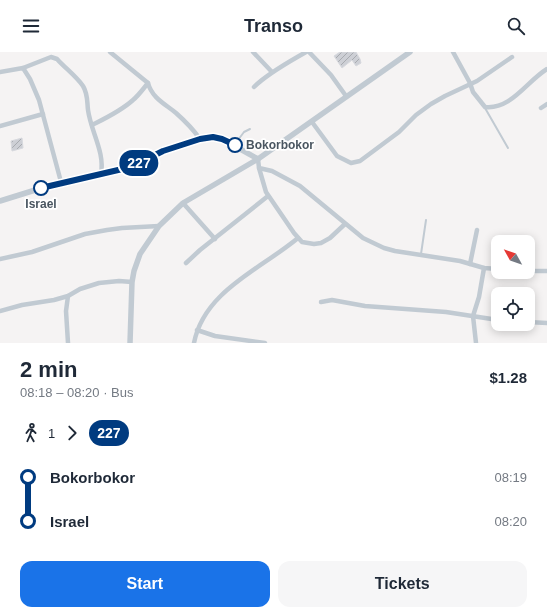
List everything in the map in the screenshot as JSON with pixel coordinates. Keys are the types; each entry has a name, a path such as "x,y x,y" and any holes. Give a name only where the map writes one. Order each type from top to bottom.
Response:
{"street":[{"path":"110,52 148,83 150,89 157,98 189,125 200,139"},
{"path":"253,52 272,72"},
{"path":"254,87 272,72 306,52"},
{"path":"309,52 332,75 346,96"},
{"path":"130,343 132,282 134,271 140,254 159,226 183,203 258,159 410,52"},
{"path":"453,52 470,83 473,92 485,107 498,107 520,93 547,69"},
{"path":"0,72 23,68 51,57 57,59 83,86 102,160 101,174"},
{"path":"312,122 337,156 351,163 360,161 399,132 416,115 431,104 486,75 512,57"},
{"path":"23,68 33,85 61,182"},
{"path":"92,125 111,116 134,100 148,83"},
{"path":"541,108 547,104"},
{"path":"0,126 42,114"},
{"path":"0,201 61,182 136,165 163,151 200,139 213,137 222,139 258,159"},
{"path":"258,159 264,189 298,238 308,244 321,243 330,238 345,224"},
{"path":"259,168 272,172 300,186 368,242 395,252 421,255 491,268"},
{"path":"186,263 268,196"},
{"path":"183,203 215,239"},
{"path":"0,258 32,252 85,234 122,228 159,226"},
{"path":"470,264 477,230"},
{"path":"194,343 197,330 208,310 217,299 298,238"},
{"path":"476,343 473,316 479,297 484,268"},
{"path":"535,271 547,271"},
{"path":"0,311 14,306 54,300 68,296 80,289 99,283 119,281 132,282"},
{"path":"68,296 66,311 68,343"},
{"path":"321,302 332,300 365,306 446,312 491,319"},
{"path":"535,322 547,323"},
{"path":"197,330 215,336 264,343"}],"lane":[{"path":"485,107 508,148"},
{"path":"235,145 244,132 250,129"},
{"path":"421,255 426,220"}],"building":[{"path":"340,52 356,52 361,63 356,66 352,60 342,68 334,56"},
{"path":"22,138 23,148 12,151 11,141"}],"bus line":[{"name":"227","path":"41,188 61,182 131,167 163,151 200,139 213,137 235,145"}],"place":[{"name":"Bokorbokor","path":"235,145"},
{"name":"Israel","path":"41,188"}]}
